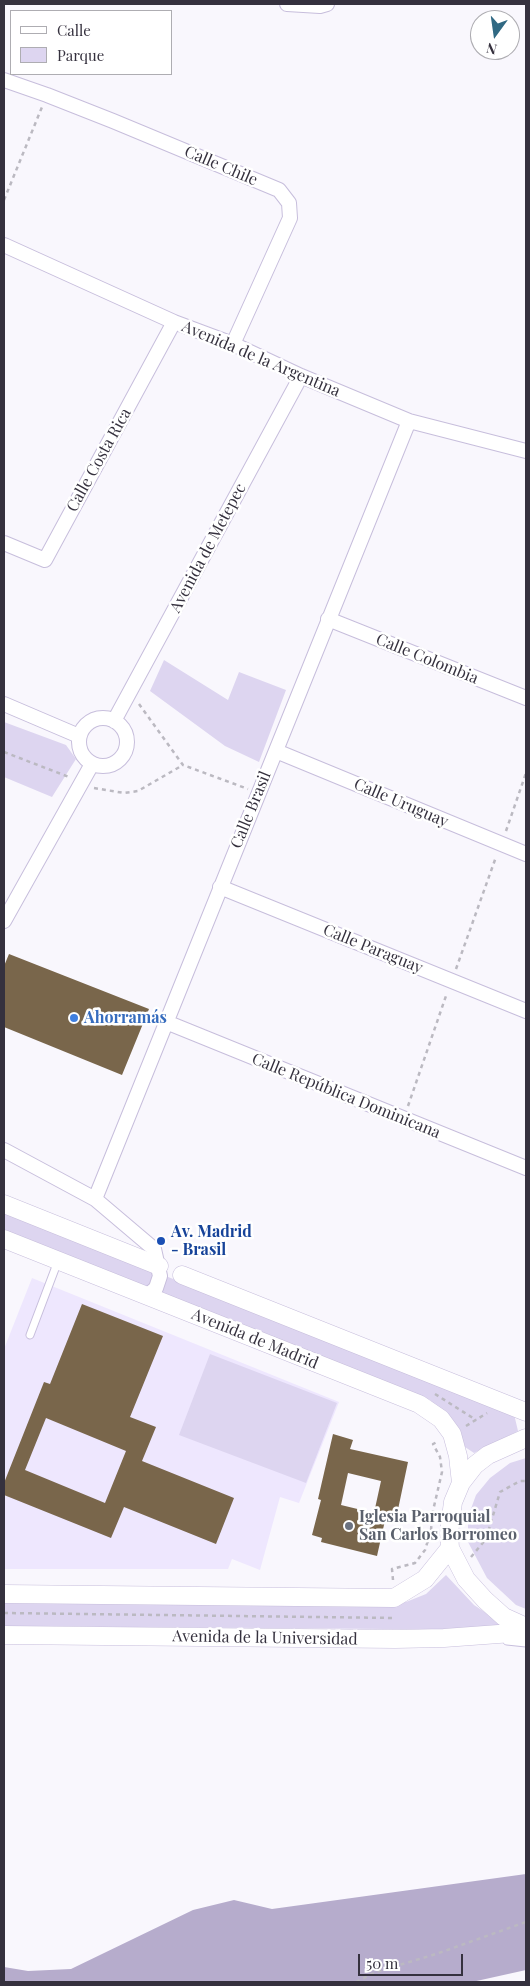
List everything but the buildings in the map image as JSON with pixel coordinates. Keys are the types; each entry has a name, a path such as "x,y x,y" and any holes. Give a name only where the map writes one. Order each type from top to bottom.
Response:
{"street":[{"path":"287,4 320,6 327,4"},
{"name":"Calle Chile","path":"4,80 47,94 279,190 289,203 290,218 233,344"},
{"name":"Avenida de la Argentina","path":"4,244 174,322 233,344 300,376 408,421 526,451"},
{"name":"Calle Costa Rica","path":"4,543 45,560 174,322"},
{"name":"Avenida de Metepec","path":"114,721 300,376"},
{"name":"Calle Brasil","path":"95,1199 408,421"},
{"name":"Calle Colombia","path":"328,619 526,698"},
{"path":"4,704 79,736"},
{"path":"108,718 114,721 121,726 125,733 126,750 116,763 108,766 92,764 80,752 78,744 82,729 93,720 108,718"},
{"name":"Calle Uruguay","path":"276,751 526,854"},
{"path":"4,921 92,764"},
{"name":"Calle Paraguay","path":"220,887 526,1011"},
{"name":"Calle República Dominicana","path":"166,1022 526,1168"},
{"path":"4,1150 95,1199 154,1249 159,1266 158,1282 156,1288 147,1296"},
{"name":"Avenida de Madrid","path":"4,1204 526,1412"},
{"name":"Avenida de Madrid","path":"4,1239 419,1404 441,1419 452,1434 458,1456 461,1483"},
{"path":"526,1438 488,1455 475,1465 461,1483 453,1502 450,1518 466,1579 504,1617 526,1627"},
{"path":"4,1594 394,1598 425,1579 457,1550"},
{"name":"Avenida de la Universidad","path":"4,1635 444,1638 526,1632"}],"lane":[{"path":"30,1335 58,1260"},
{"path":"444,1638 526,1643"}],"path":[{"path":"4,200 47,94"},
{"path":"127,697 140,705 183,766 259,792"},
{"path":"4,752 104,791 138,791 183,766"},
{"path":"404,1120 526,773"},
{"path":"457,1550 468,1561 486,1539 500,1492 520,1481 526,1480"},
{"path":"52,1594 54,1635"},
{"path":"4,1614 394,1618"},
{"path":"229,1616 230,1637"},
{"path":"356,1982 376,1972 436,1954 526,1922"}],"shaded area":[{"path":"32,1278 339,1402 299,1503 280,1497 260,1570 232,1559 228,1569 4,1569 4,1349"},
{"path":"526,1874 526,1970 472,1982 4,1982 4,1967 28,1971 71,1969 193,1910 234,1900 272,1909"}],"green space":[{"path":"164,660 228,700 239,672 286,690 259,762 225,746 150,691"},
{"path":"4,722 66,745 76,759 52,797 4,777"},
{"path":"4,1212 514,1414 518,1431 474,1453 465,1447 455,1424 430,1400 4,1230"},
{"path":"210,1354 337,1403 306,1483 179,1435"},
{"path":"526,1458 526,1609 516,1605 487,1578 468,1542 468,1517 476,1495 490,1478 510,1463"},
{"path":"446,1575 474,1605 512,1630 4,1626 4,1599 406,1602 426,1594"}],"place":[{"name":"Ahorramás","path":"74,1018"},
{"name":"Av. Madrid - Brasil","path":"161,1241"},
{"name":"Iglesia Parroquial San Carlos Borromeo","path":"349,1526"}]}
